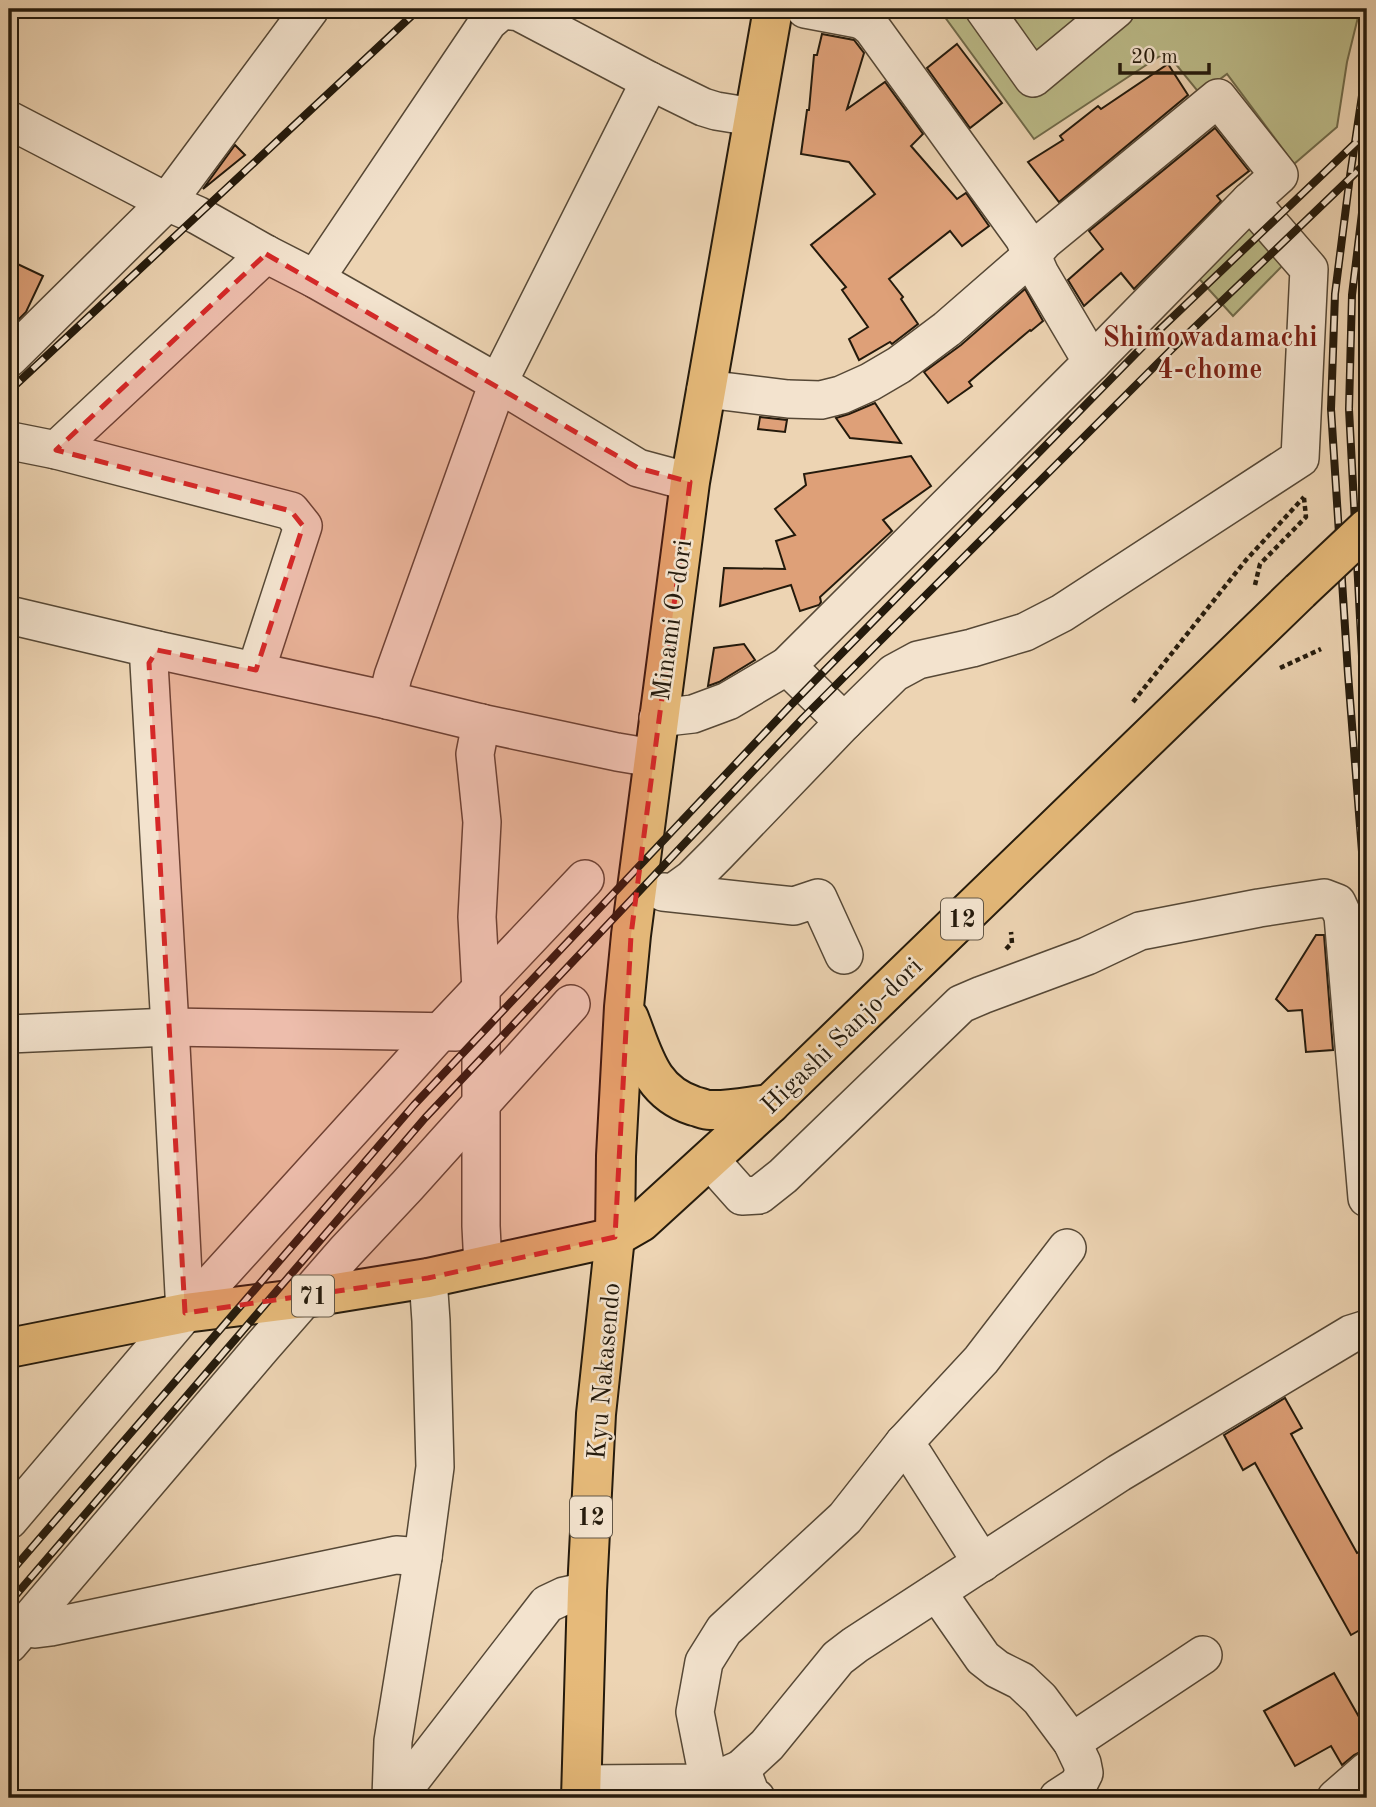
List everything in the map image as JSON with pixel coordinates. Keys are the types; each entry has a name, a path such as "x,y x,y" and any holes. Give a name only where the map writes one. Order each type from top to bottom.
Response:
{"main road":[{"name":"Minami O-dori","path":"615,1237 615,1156 624,1007 658,718 690,482 773,9"},
{"name":"Higashi Sanjo-dori","path":"615,1237 641,1222 770,1104 1367,528"},
{"path":"624,1007 648,1069 659,1085 672,1096 709,1110 770,1104"},
{"name":"71","path":"9,1348 185,1313 305,1298 428,1278 615,1237"},
{"name":"Kyu Nakasendo","path":"582,1791 587,1591 596,1414 615,1237"}],"street":[{"path":"9,358 167,202 310,9"},
{"path":"805,9 858,19 872,28 1024,238 1040,274 1092,362"},
{"path":"984,9 1033,78 1116,9"},
{"path":"315,279 488,22 502,10 519,12 650,81 716,111 753,117"},
{"path":"387,700 393,676 498,383 650,81"},
{"path":"658,718 693,714 728,701 787,666 1279,175 1218,99 1044,241 947,329 870,382 821,401 706,389"},
{"path":"9,120 197,215 315,279 498,383 638,467 690,482"},
{"path":"674,892 692,879 894,673 918,660 1025,632 1062,613 1300,458 1309,269 1250,201"},
{"path":"56,450 266,254"},
{"path":"11,441 56,450 290,511 303,526 256,670"},
{"path":"9,615 481,723 653,758"},
{"path":"158,649 149,663 185,1313"},
{"path":"787,666 844,722"},
{"path":"481,723 475,754 482,822 477,917 481,990 483,1266"},
{"path":"9,1520 185,1313 440,1032 585,879"},
{"path":"636,891 674,892 793,906 818,898 844,955"},
{"path":"710,1160 742,1196 759,1195 783,1176 961,1004 1087,956 1140,930 1324,898 1337,903 1343,916 1367,1198"},
{"path":"17,1634 346,1251 571,1004"},
{"path":"9,1034 170,1027 481,1031"},
{"path":"729,1787 695,1712 704,1662 724,1630 845,1518 904,1443 981,1360 1067,1248"},
{"path":"391,1798 393,1741 424,1557 435,1467 428,1278"},
{"path":"582,1791 729,1787 838,1658 1119,1473 1351,1334 1367,1329"},
{"path":"904,1443 982,1563"},
{"path":"17,1634 396,1555 424,1557"},
{"path":"397,1798 547,1604 564,1596 587,1591"},
{"path":"937,1592 983,1658 997,1669 1021,1681 1040,1699 1072,1742 1084,1773 1078,1785 1058,1798"},
{"path":"1072,1742 1202,1655"},
{"path":"1336,1798 1367,1771"}],"path":[{"path":"1255,586 1260,564 1306,517 1300,458"},
{"path":"1132,703 1246,560 1304,498"},
{"path":"1280,667 1321,649"}],"highlighted area":[{"path":"266,254 638,468 690,482 631,935 615,1237 428,1278 185,1313 149,663 157,650 256,670 303,526 291,511 56,450"}],"green space":[{"path":"939,9 1360,9 1347,62 1337,127 1294,164 1227,74 1200,94 1166,52 1034,139"},
{"path":"1250,218 1288,260 1233,316 1193,272"}],"building":[{"path":"822,34 854,40 864,53 847,109 885,82 923,134 911,146 957,199 966,193 989,226 962,246 950,231 889,279 918,324 892,344 890,342 859,360 849,339 868,327 842,290 846,287 811,245 875,194 849,162 801,154 809,110 814,55 817,55"},
{"path":"957,44 1002,103 970,128 927,68"},
{"path":"1168,64 1188,95 1059,202 1028,162 1063,140 1060,136 1098,106 1101,109"},
{"path":"1215,128 1249,171 1217,196 1221,201 1134,289 1121,273 1084,306 1068,280 1103,249 1089,231"},
{"path":"235,145 245,155 203,189"},
{"path":"9,260 43,276 26,312 9,329"},
{"path":"1025,289 1043,321 969,382 972,386 948,403 924,372 961,345"},
{"path":"875,403 901,443 850,438 836,418"},
{"path":"760,417 787,420 785,432 758,429"},
{"path":"911,456 931,486 883,520 892,531 820,597 819,605 800,611 791,585 720,606 724,568 785,569 776,541 795,535 775,509 806,485 804,474"},
{"path":"744,644 755,660 708,686 714,648"},
{"path":"1316,935 1324,935 1333,1050 1306,1052 1302,1010 1288,1011 1276,999"},
{"path":"1285,1398 1302,1428 1291,1434 1357,1553 1367,1548 1367,1626 1351,1635 1255,1463 1243,1470 1224,1435"},
{"path":"1334,1673 1367,1731 1367,1751 1354,1755 1342,1765 1331,1746 1295,1766 1264,1711"}],"railway":[{"path":"9,391 419,9"},
{"path":"1367,62 1335,294 1331,409 1367,915"},
{"path":"9,1574 414,1105 792,704 1154,335 1367,132"},
{"path":"9,1603 425,1118 803,718 1173,348 1367,162"},
{"path":"1367,172 1352,295 1349,409 1367,734"}],"district":[{"name":"Shimowadamachi 4-chome","path":"1210,352"}]}
